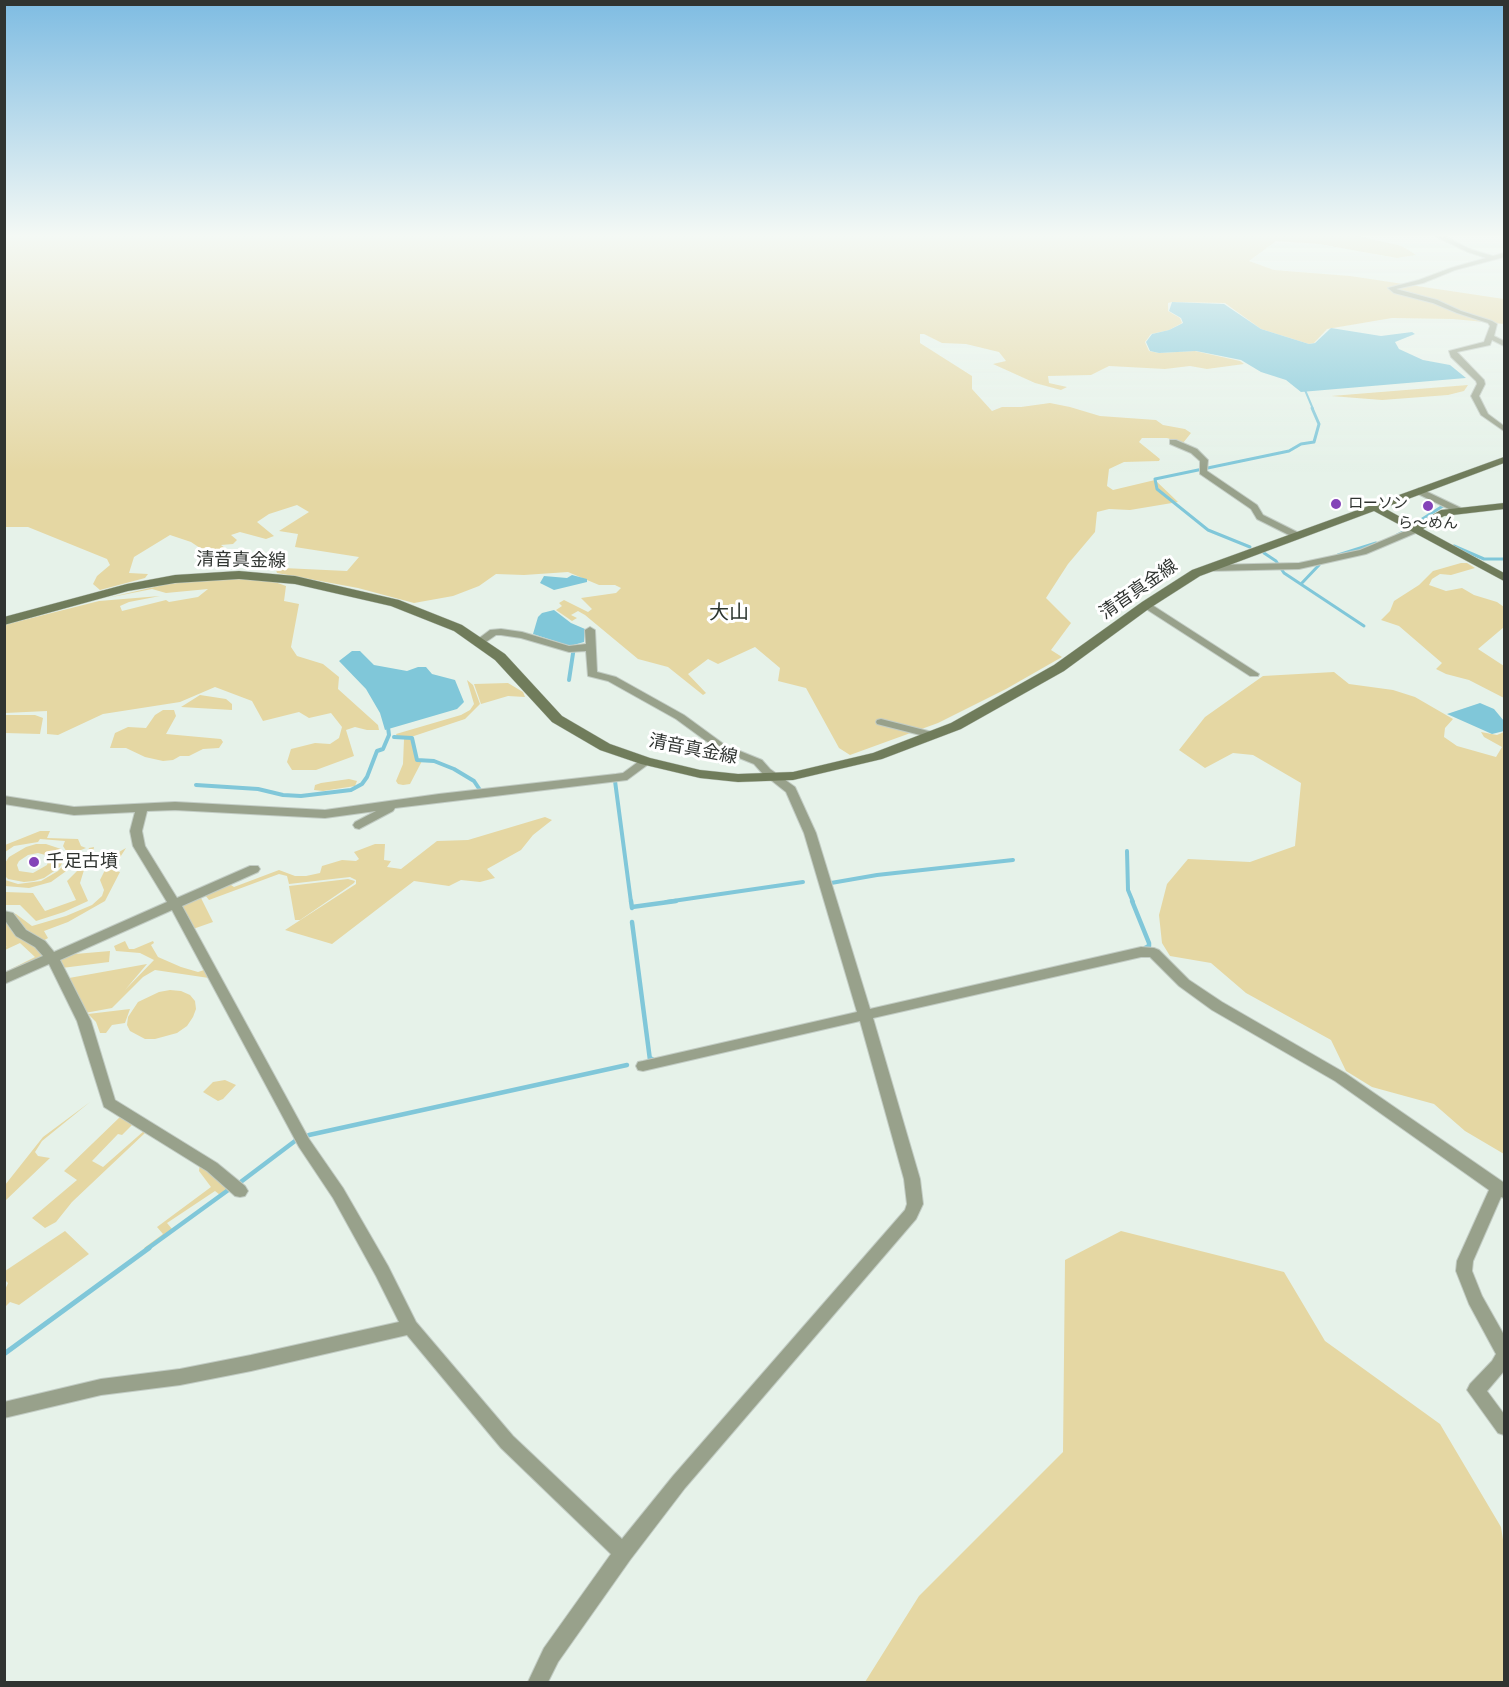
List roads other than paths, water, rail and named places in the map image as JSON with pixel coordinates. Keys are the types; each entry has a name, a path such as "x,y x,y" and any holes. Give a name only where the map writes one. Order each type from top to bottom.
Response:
{"main road":[{"name":"清音真金線","path":"4,621 146,584 204,576 257,575 304,582 395,603 440,620 500,657 545,708 571,729 605,747 646,761 712,776 776,778 812,773 858,762 932,735 1000,702 1059,668 1179,583 1209,568 1504,460"},
{"path":"1415,530 1436,515 1458,510 1504,506"},
{"path":"1374,507 1504,578"}],"street":[{"path":"1467,315 1490,322 1494,326 1491,337 1483,345 1453,351 1454,356 1480,380 1481,384 1476,396 1485,415 1504,429"},
{"path":"1491,337 1504,344"},
{"path":"1173,442 1194,451 1204,460 1203,472 1254,507 1260,517 1296,536"},
{"path":"1419,491 1458,510"},
{"path":"1209,568 1281,568 1363,552 1415,530"},
{"path":"1146,605 1254,674"},
{"path":"537,1683 552,1655 623,1553 719,1434 911,1214 915,1204 912,1179 864,1012 810,833 791,790 761,768 758,762 721,747 686,721 639,693 612,679 592,675 590,630"},
{"path":"479,642 494,632 501,632 522,634 575,649 591,646"},
{"path":"881,722 921,730 932,735"},
{"path":"4,800 74,811 142,807 216,808 308,815 343,813 439,798 616,778 627,776 646,761"},
{"path":"359,825 393,805"},
{"path":"142,807 137,826 137,840 175,904 302,1139 338,1193 382,1271 410,1327 507,1442 623,1553"},
{"path":"4,979 254,868"},
{"path":"4,915 9,916 21,933 40,944 53,959 84,1021 108,1103 212,1167 237,1188"},
{"path":"643,1066 864,1012 1141,952 1154,953 1184,983 1217,1006 1340,1077 1501,1190 1465,1261 1464,1271 1475,1299 1502,1346 1504,1354 1498,1367 1476,1390 1504,1427"},
{"path":"4,1410 101,1387 180,1377 251,1363 410,1327"}],"water":[{"path":"1175,315 1240,315 1261,329 1309,344 1315,343 1331,328 1381,336 1412,332 1415,334 1395,342 1399,349 1423,360 1450,365 1466,378 1301,392 1286,380 1261,372 1241,360 1196,351 1159,353 1150,351 1146,342 1152,334 1169,330 1183,323 1181,318"},
{"path":"572,575 587,579 587,582 554,590 540,583 544,576 567,578"},
{"path":"554,610 571,623 585,629 584,642 570,646 533,634 538,617 542,613"},
{"path":"352,651 360,651 374,665 407,671 426,667 432,674 455,680 464,702 457,709 385,730 380,713 366,689 339,661"},
{"path":"1480,703 1494,709 1504,721 1504,731 1492,734 1447,714"}],"waterway":[{"path":"1305,390 1313,409"},
{"path":"1250,547 1208,530 1157,489 1155,479 1289,451 1301,444 1314,442 1319,424 1312,408"},
{"path":"1416,523 1446,504"},
{"path":"1397,535 1407,530"},
{"path":"1338,555 1376,543"},
{"path":"1454,546 1484,559 1504,559"},
{"path":"1264,553 1276,561 1284,573 1364,626"},
{"path":"1301,584 1319,565"},
{"path":"569,680 574,647"},
{"path":"196,785 258,789 283,795 301,796 351,790 362,784 367,777 377,751 383,749 389,735 388,727"},
{"path":"394,737 412,738 417,760 434,761 454,769 474,781 480,790"},
{"path":"615,781 631,902"},
{"path":"1127,851 1128,890 1133,902"},
{"path":"831,883 877,875 1013,860"},
{"path":"666,902 803,882"},
{"path":"631,901 632,908"},
{"path":"632,907 676,901"},
{"path":"1132,901 1149,943 1149,946 1145,948"},
{"path":"632,922 650,1060 652,1059"},
{"path":"238,1184 295,1141 309,1135 627,1065"},
{"path":"147,1249 231,1188"},
{"path":"4,1354 149,1248"}],"place":[{"name":"ローソン","path":"1336,504"},
{"name":"ら～めん","path":"1428,506"},
{"name":"千足古墳","path":"34,862"}],"district":[{"name":"大山","path":"729,614"}]}
